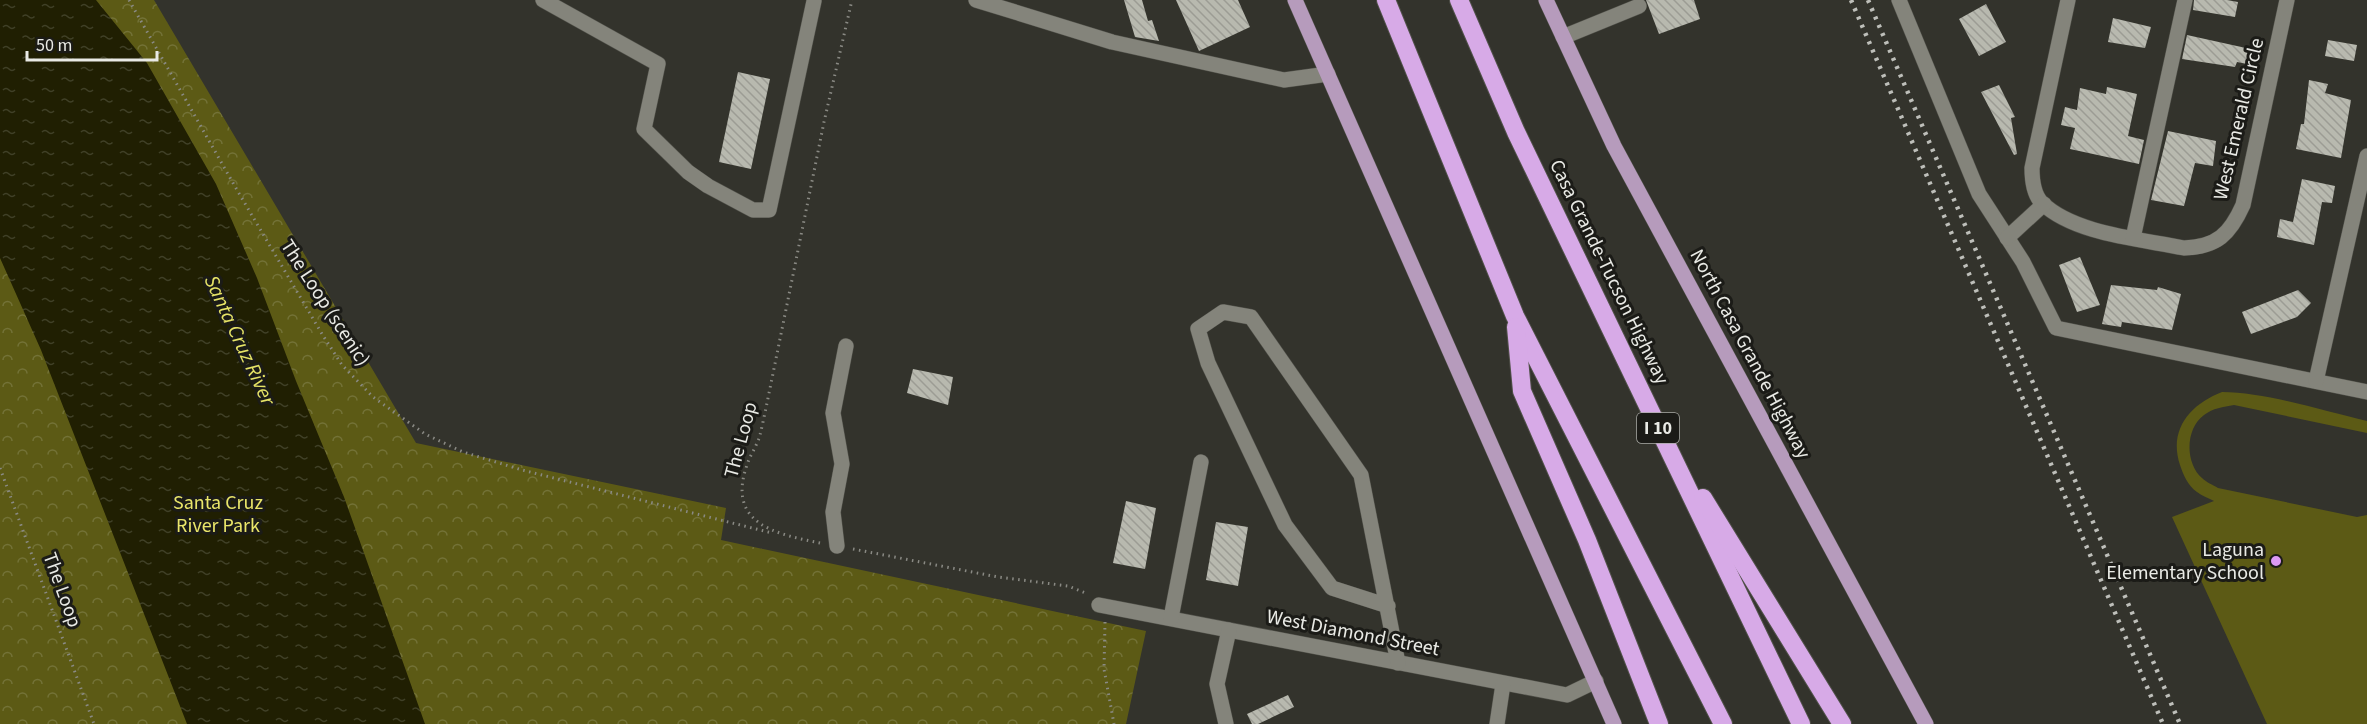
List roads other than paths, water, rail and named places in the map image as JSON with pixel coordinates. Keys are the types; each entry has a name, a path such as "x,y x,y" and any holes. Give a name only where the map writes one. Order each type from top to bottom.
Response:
{"highway":[{"path":"1386,0 1515,316 1723,724"},
{"name":"Casa Grande-Tucson Highway","path":"1459,0 1516,132 1801,724"},
{"path":"1515,316 1522,391 1587,540 1659,724"},
{"path":"1671,455 1690,477 1842,724"}],"main road":[{"path":"1295,0 1614,724"},
{"name":"North Casa Grande Highway","path":"1546,0 1614,146 1926,724"}],"street":[{"path":"543,0 658,64 644,129 688,172 708,186 753,210 769,210 813,1"},
{"path":"976,0 1112,42 1284,80 1328,74"},
{"path":"1899,0 1979,194 2023,262 2056,328 2367,392"},
{"path":"2007,238 2044,204 2036,195 2032,181 2032,168 2068,0"},
{"path":"2133,237 2185,0"},
{"name":"West Emerald Circle","path":"2044,204 2061,216 2083,226 2184,248 2198,248 2214,243 2235,224 2243,205 2287,0"},
{"path":"1563,38 1640,6"},
{"path":"2316,381 2367,156"},
{"path":"1388,606 1332,588 1285,525 1208,363 1198,329 1223,312 1251,317 1361,475 1388,606 1398,663"},
{"path":"837,546 833,513 842,464 833,412 846,346"},
{"path":"1171,618 1201,462"},
{"name":"West Diamond Street","path":"1099,605 1567,695 1596,681"},
{"path":"1226,724 1217,684 1229,630"},
{"path":"1497,724 1503,684"}],"water":[{"name":"Santa Cruz River","path":"0,0 96,0 147,63 216,184 257,278 344,497 425,724 187,724 41,350 0,258"}],"railway":[{"path":"1851,0 2163,724"},
{"path":"1868,0 2180,724"}],"place":[{"name":"Laguna Elementary School","path":"2276,561"}],"park label":[{"name":"Santa Cruz River Park","path":"218,514"}]}
